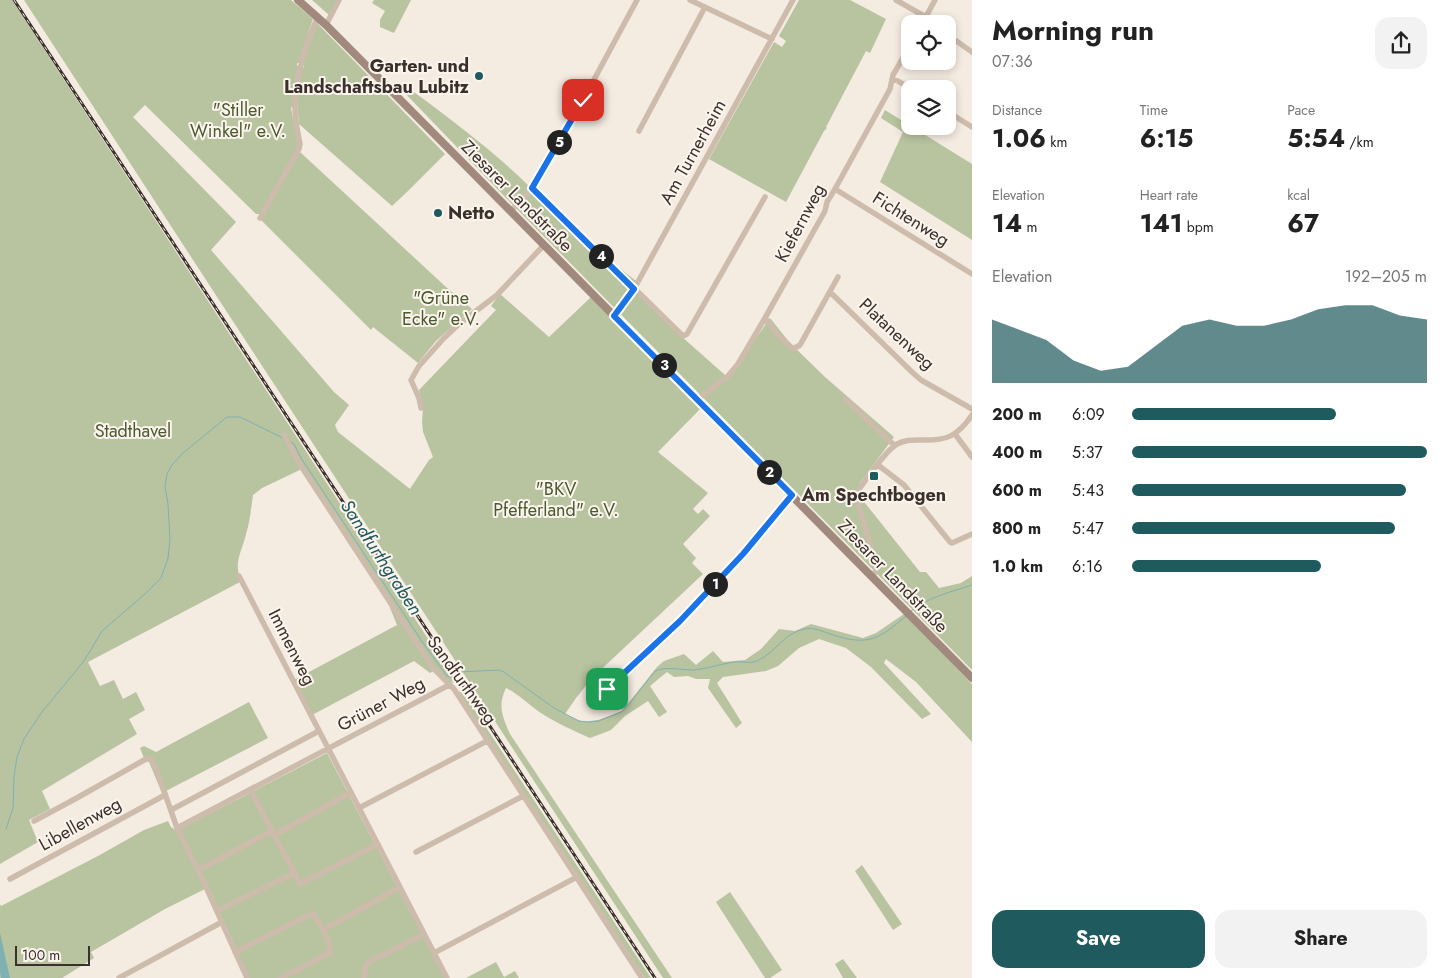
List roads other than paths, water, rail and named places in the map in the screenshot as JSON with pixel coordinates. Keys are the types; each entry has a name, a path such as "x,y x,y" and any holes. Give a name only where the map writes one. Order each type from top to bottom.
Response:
{"main road":[{"name":"Ziesarer Landstraße","path":"298,0 318,17 511,211 972,678"}],"street":[{"path":"326,25 339,0"},
{"path":"511,211 532,188 583,100 637,0"},
{"path":"690,0 772,39"},
{"name":"Am Turnerheim","path":"614,316 634,289 793,0"},
{"path":"896,0 917,15"},
{"path":"927,15 935,0"},
{"path":"639,131 705,7"},
{"path":"260,218 299,149 295,100 300,66 309,36 318,17"},
{"path":"956,41 972,52"},
{"name":"Kiefernweg","path":"697,400 733,371 825,211 827,202 890,89 892,79 901,62"},
{"path":"892,79 901,82"},
{"path":"956,117 972,127"},
{"name":"Ziesarer Landstraße","path":"532,188 682,336 687,334 765,197"},
{"name":"Fichtenweg","path":"834,189 972,274"},
{"path":"421,408 411,380 419,366 444,338 497,294 544,245"},
{"path":"765,318 776,333 793,349 800,345 838,277"},
{"name":"Platanenweg","path":"830,292 921,380 972,409"},
{"path":"845,399 894,445"},
{"path":"873,577 876,566 862,518 858,497 860,488 894,445 908,440 940,440 956,434 972,415"},
{"path":"956,434 972,457"},
{"name":"Sandfurthweg","path":"284,435 299,463 433,668 454,690 642,978"},
{"path":"878,465 904,485 950,542 952,543 972,534"},
{"path":"607,689 680,621 743,554 792,495"},
{"name":"Immenweg","path":"238,576 447,978"},
{"name":"Grüner Weg","path":"328,749 448,685"},
{"path":"171,810 319,731"},
{"name":"Sandfurthweg","path":"359,808 487,741"},
{"path":"177,828 251,791 328,749"},
{"name":"Libellenweg","path":"34,821 151,758 177,828 217,910 247,978"},
{"path":"251,791 300,884 378,844"},
{"path":"198,870 273,833 280,832 351,792"},
{"name":"Libellenweg","path":"10,879 165,795"},
{"path":"416,852 523,796"},
{"path":"217,910 294,873"},
{"path":"434,953 577,877"},
{"path":"323,930 400,887"},
{"path":"235,952 311,913 314,914 330,947 330,953 281,978"},
{"path":"119,978 222,922"},
{"path":"364,978 366,965 369,962 424,934"}],"water":[{"path":"0,933 10,978 1,978"}],"waterway":[{"name":"Sandfurthgraben","path":"6,829 13,808 17,757 24,739 42,712 84,661 102,631 161,578 168,558 170,539 165,487 167,474 172,465 183,453 227,417 240,417 283,438"},
{"name":"Sandfurthgraben","path":"291,442 423,643 447,676 451,677 459,672 499,670 554,708 579,721 599,721 621,712 655,671 669,668 693,670 734,662 755,662 785,639 804,629 817,630 853,640 871,639 887,631 906,616"},
{"name":"Sandfurthgraben","path":"911,611 932,598 972,585"}],"railway":[{"path":"14,0 655,978"}],"place":[{"name":"Garten- und Landschaftsbau Lubitz","path":"479,76"},
{"name":"Netto","path":"438,213"},
{"name":"Am Spechtbogen","path":"874,476"}],"park label":[{"name":"\"Stiller Winkel\" e.V.","path":"238,120"},
{"name":"\"Grüne Ecke\" e.V.","path":"441,308"},
{"name":"Stadthavel","path":"133,431"},
{"name":"\"BKV Pfefferland\" e.V.","path":"556,499"}]}
